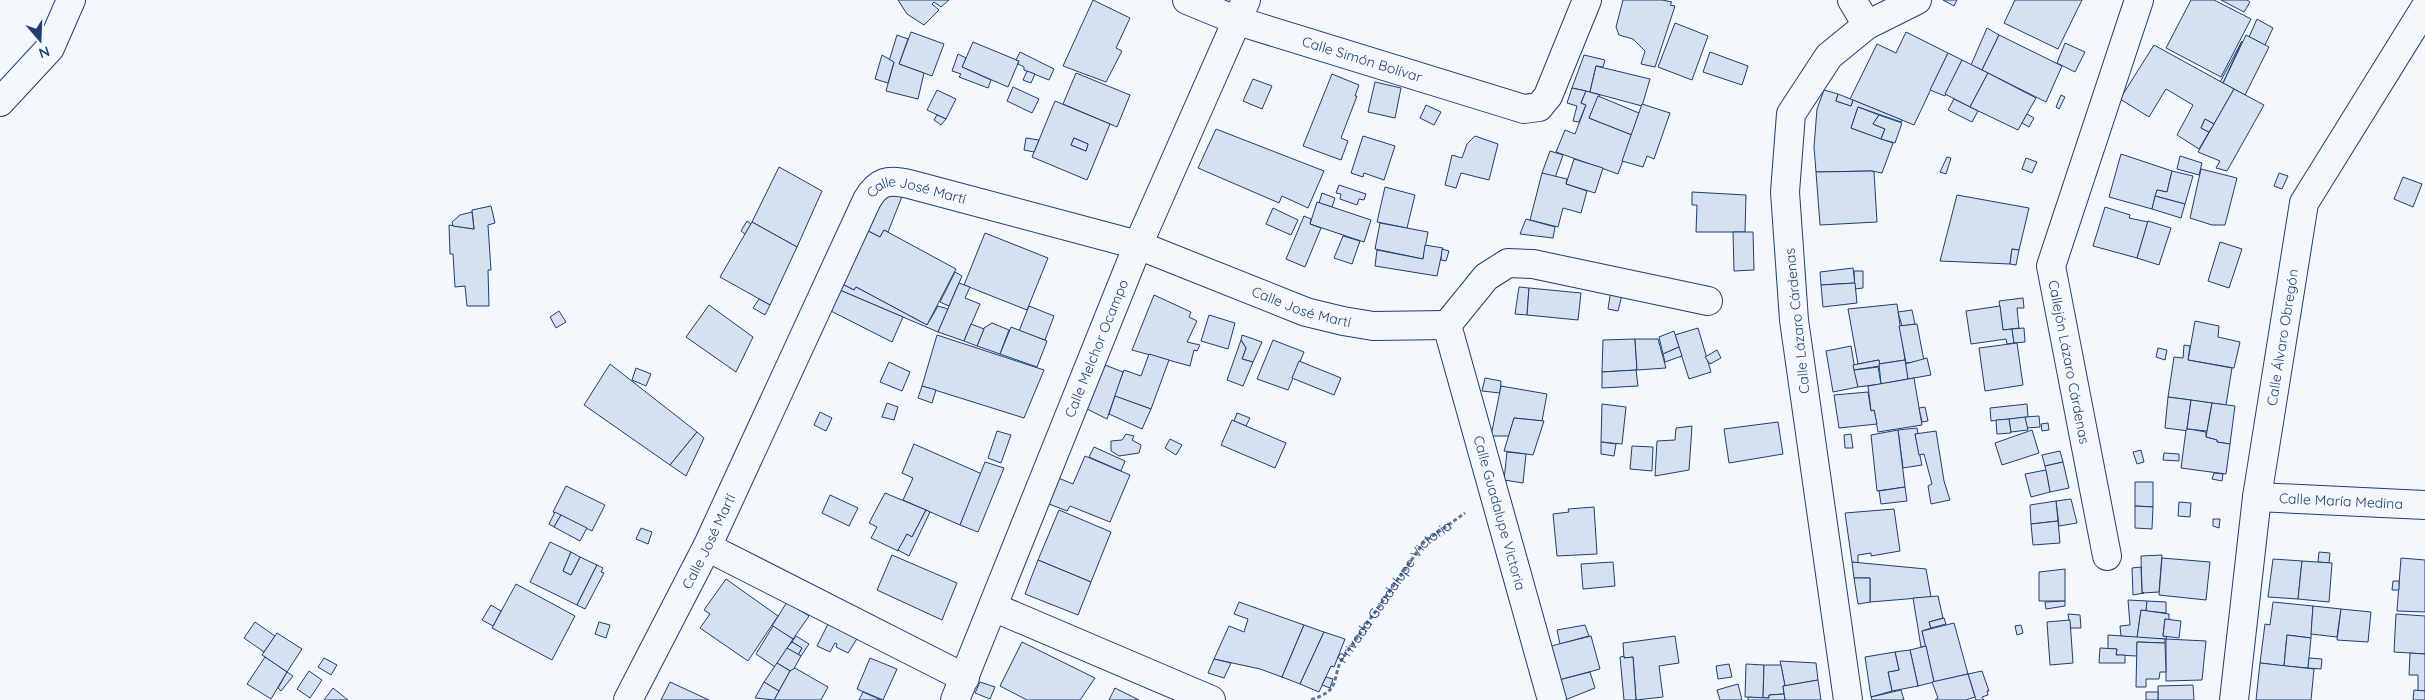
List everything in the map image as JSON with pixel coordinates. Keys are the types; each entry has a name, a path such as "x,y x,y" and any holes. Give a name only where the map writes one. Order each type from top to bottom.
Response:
{"street":[{"path":"0,102 50,48 70,0"},
{"name":"Calle Simón Bolívar","path":"1187,0 1242,10 1524,109 1539,107 1548,96 1587,0"},
{"path":"1852,0 1867,25"},
{"name":"Calle Lázaro Cárdenas","path":"1848,700 1794,320 1785,192 1791,114 1830,56 1867,25 1917,0"},
{"name":"Callejón Lázaro Cárdenas","path":"2107,556 2051,266 2139,0"},
{"name":"Calle Álvaro Obregón","path":"2234,700 2257,497 2304,203 2425,8"},
{"name":"Calle Melchor Ocampo","path":"960,689 1138,245 1242,10"},
{"name":"Calle José Martí","path":"628,700 707,547 874,187 886,182 897,181 1138,245 1306,312 1343,321 1372,326 1447,325"},
{"path":"1447,325 1486,277 1508,263 1533,264 1708,301"},
{"name":"Calle Guadalupe Victoria","path":"1447,325 1552,700"},
{"name":"Calle María Medina","path":"2257,497 2425,505"},
{"path":"707,547 960,689"},
{"path":"994,607 1211,700"}],"path":[{"name":"Privada Guadalupe Victoria","path":"1311,700 1328,694 1336,684 1340,662 1424,542 1494,493"}],"building":[{"path":"898,0 949,0 941,7 934,2 932,4 939,10 924,25 907,14"},
{"path":"1093,0 1130,18 1116,48 1122,51 1106,82 1063,66"},
{"path":"1623,0 1662,0 1672,2 1670,5 1675,6 1655,67 1641,64 1645,51 1633,39 1619,35 1616,27"},
{"path":"1943,0 1957,0 1954,6"},
{"path":"2015,0 2082,0 2058,49 2004,23"},
{"path":"2191,0 2214,0 2251,19 2221,77 2166,48"},
{"path":"2221,0 2247,0 2250,2 2244,12"},
{"path":"2257,19 2273,28 2265,45 2249,37"},
{"path":"1675,23 1708,36 1692,80 1658,67"},
{"path":"1987,28 1999,35 1982,70 1971,65"},
{"path":"911,32 944,44 932,76 899,64"},
{"path":"1906,32 1948,53 1914,125 1850,99 1877,44 1896,53"},
{"path":"897,35 908,39 899,64 924,73 918,99 886,91 894,62 889,61"},
{"path":"1999,35 2062,66 2046,102 1982,70"},
{"path":"2246,35 2269,47 2245,95 2223,83"},
{"path":"2242,41 2223,83 2220,82"},
{"path":"973,42 1019,61 1008,87 962,67"},
{"path":"2065,43 2085,52 2075,72 2057,63"},
{"path":"2154,45 2234,89 2214,124 2205,119 2201,128 2209,132 2199,149 2177,135 2193,105 2166,89 2149,117 2120,99"},
{"path":"1020,52 1054,69 1049,80 1024,70 1024,67 1018,64 1019,61 1016,60"},
{"path":"1710,52 1748,66 1742,85 1703,72"},
{"path":"1948,53 1962,60 1945,96 1930,90"},
{"path":"958,54 966,58 962,67 991,80 988,88 959,77 961,74 952,71"},
{"path":"882,55 894,62 888,83 875,79"},
{"path":"1584,55 1605,60 1603,67 1596,66 1590,92 1572,88"},
{"path":"1962,60 1988,73 1970,107 1945,94"},
{"path":"1596,66 1650,79 1642,106 1590,92"},
{"path":"1027,71 1035,74 1031,83 1023,80"},
{"path":"1076,73 1130,95 1117,127 1063,104"},
{"path":"1988,73 2036,98 2018,130 1970,107"},
{"path":"1332,74 1359,85 1355,96 1357,96 1341,138 1348,141 1341,160 1303,146"},
{"path":"1253,79 1272,86 1262,109 1243,101"},
{"path":"1375,82 1401,88 1395,118 1368,112"},
{"path":"1013,87 1039,99 1032,113 1007,101"},
{"path":"1572,88 1586,91 1581,103 1586,105 1579,122 1573,121 1577,106 1567,103"},
{"path":"2234,89 2264,105 2227,171 2216,168 2220,161 2198,152"},
{"path":"937,90 956,99 946,119 927,110"},
{"path":"1824,90 1838,94 1836,101 1851,106 1853,100 1902,120 1901,122 1858,107 1851,128 1893,143 1882,173 1872,171 1816,172 1814,147 1817,109"},
{"path":"1586,91 1600,95 1589,118 1632,135 1618,174 1556,152 1565,130 1575,134 1586,105 1581,103"},
{"path":"1838,94 1853,100 1851,106 1836,101"},
{"path":"2061,95 2065,97 2059,109 2056,107"},
{"path":"1598,96 1639,113 1632,135 1589,118"},
{"path":"1954,99 1978,111 1972,122 1948,110"},
{"path":"1055,101 1110,124 1087,180 1032,157","holes":["1074,138 1088,144 1086,151 1071,145"]},
{"path":"1642,104 1670,113 1654,159 1647,156 1643,167 1622,161"},
{"path":"1426,105 1441,112 1434,125 1420,118"},
{"path":"1858,107 1879,115 1873,124 1885,129 1881,139 1851,128"},
{"path":"2027,114 2034,118 2029,127 2022,123"},
{"path":"937,115 946,119 941,125 934,120"},
{"path":"1879,115 1902,123 1895,143 1881,139 1885,129 1873,124"},
{"path":"2205,119 2214,124 2209,132 2201,128"},
{"path":"1216,129 1324,171 1308,208 1282,196 1279,203 1198,168"},
{"path":"1363,136 1395,146 1384,180 1364,173 1363,177 1351,173"},
{"path":"1475,136 1498,144 1489,180 1461,173 1456,188 1445,185 1452,155 1462,158 1467,144"},
{"path":"1026,138 1039,140 1034,152 1024,150"},
{"path":"1074,138 1088,144 1086,151 1071,145"},
{"path":"1550,151 1563,155 1555,178 1542,173"},
{"path":"2121,154 2172,171 2167,192 2157,190 2152,209 2109,197"},
{"path":"2180,156 2202,163 2199,175 2177,169"},
{"path":"1947,157 1951,158 1946,174 1940,172"},
{"path":"2026,158 2037,162 2032,173 2022,169"},
{"path":"1574,159 1603,168 1595,193 1566,184"},
{"path":"779,167 822,191 797,247 752,222"},
{"path":"2201,169 2237,178 2225,225 2212,225 2190,218"},
{"path":"2172,171 2193,176 2185,204 2155,196 2157,190 2167,192"},
{"path":"1816,172 1874,172 1877,222 1820,225"},
{"path":"1542,173 1567,179 1566,184 1587,191 1581,213 1563,208 1558,227 1530,220"},
{"path":"2279,173 2288,176 2282,189 2274,186"},
{"path":"2403,177 2422,184 2413,207 2394,199"},
{"path":"1339,185 1366,194 1364,200 1359,199 1357,205 1340,199 1341,194 1336,193"},
{"path":"882,186 903,194 888,232 884,230 880,237 862,228"},
{"path":"1385,187 1415,195 1407,228 1377,222"},
{"path":"1692,192 1746,195 1745,232 1696,232 1697,205 1692,205"},
{"path":"1322,193 1335,198 1332,207 1319,203"},
{"path":"1957,195 2029,208 2019,250 2012,249 2010,264 1940,261"},
{"path":"2155,196 2185,204 2181,218 2152,209"},
{"path":"1317,202 1371,220 1364,242 1310,224"},
{"path":"491,206 495,223 488,225 491,270 488,270 489,306 467,306 465,286 455,287 453,254 450,254 449,225 474,229 472,210"},
{"path":"2105,207 2130,215 2129,218 2148,222 2137,258 2093,246"},
{"path":"1273,208 1298,220 1291,235 1266,224"},
{"path":"472,212 474,229 453,226 452,222 460,215"},
{"path":"1304,216 1311,219 1310,224 1321,228 1305,267 1286,259"},
{"path":"1526,219 1555,227 1553,238 1520,234"},
{"path":"747,221 751,224 745,234 741,231"},
{"path":"2148,221 2171,228 2159,265 2137,258"},
{"path":"752,222 797,247 770,305 720,277"},
{"path":"1380,223 1428,232 1423,259 1375,249"},
{"path":"862,228 880,237 884,230 956,269 927,325 856,287 854,290 838,282"},
{"path":"1733,232 1753,232 1754,270 1734,271"},
{"path":"985,233 1048,258 1027,310 964,285"},
{"path":"1343,236 1360,241 1352,264 1334,258"},
{"path":"2220,242 2242,249 2229,288 2208,281"},
{"path":"1425,245 1443,248 1437,276 1375,266 1377,250 1423,259"},
{"path":"1442,249 1449,251 1446,261 1441,260"},
{"path":"2012,249 2019,250 2016,265 2010,264"},
{"path":"1853,268 1855,283 1821,285 1820,272"},
{"path":"1854,271 1863,271 1863,288 1855,289"},
{"path":"955,272 962,276 949,306 940,302"},
{"path":"838,282 854,290 856,287 927,325 938,306 948,309 938,332 835,288"},
{"path":"959,283 970,287 965,298 980,304 964,341 938,332"},
{"path":"1855,283 1857,303 1823,307 1821,285"},
{"path":"1519,287 1529,288 1527,315 1515,314"},
{"path":"835,288 903,317 892,342 825,308"},
{"path":"1529,288 1581,293 1578,320 1527,315"},
{"path":"1611,289 1623,291 1618,311 1608,309"},
{"path":"1154,295 1191,312 1189,317 1197,321 1187,342 1200,345 1197,351 1194,350 1190,366 1132,350"},
{"path":"2023,298 2024,308 2017,308 2019,328 2003,330 1999,301"},
{"path":"759,299 770,305 765,315 753,308"},
{"path":"1897,304 1905,360 1879,364 1879,360 1858,364 1848,309"},
{"path":"709,305 753,337 736,372 686,337"},
{"path":"1029,306 1054,316 1045,340 1019,331"},
{"path":"2000,306 2003,330 2012,329 2014,343 2007,344 2006,339 1971,344 1966,311"},
{"path":"1912,310 1915,324 1902,326 1898,312"},
{"path":"559,311 566,322 556,328 550,317"},
{"path":"1209,315 1235,323 1228,349 1201,341"},
{"path":"2195,321 2219,326 2218,337 2240,342 2234,368 2188,360"},
{"path":"992,323 1009,330 1000,354 977,346 984,328"},
{"path":"971,324 984,329 977,346 964,341"},
{"path":"1917,324 1924,361 1906,363 1899,326"},
{"path":"1011,327 1047,341 1037,367 1000,354"},
{"path":"1698,328 1711,372 1689,379 1675,335"},
{"path":"2024,328 2025,342 2014,343 2012,329"},
{"path":"1674,331 1679,347 1663,354 1659,337"},
{"path":"937,335 1044,370 1024,418 922,386"},
{"path":"1242,335 1262,342 1253,362 1242,359 1246,348 1241,340"},
{"path":"1635,339 1637,370 1602,372 1603,340"},
{"path":"1635,339 1658,339 1666,368 1637,370"},
{"path":"1241,340 1246,348 1242,359 1253,362 1243,386 1227,380"},
{"path":"1273,340 1304,352 1288,390 1257,379"},
{"path":"2017,343 2023,385 1985,391 1979,348"},
{"path":"2184,345 2190,346 2188,360 2232,368 2226,405 2168,397 2174,357 2183,358"},
{"path":"1851,346 1858,387 1833,392 1826,351"},
{"path":"1679,347 1682,356 1665,362 1663,354"},
{"path":"2158,348 2167,350 2165,360 2156,357"},
{"path":"1717,350 1721,358 1710,364 1705,357"},
{"path":"1149,354 1169,360 1151,409 1114,396 1124,370 1141,376"},
{"path":"1927,358 1931,375 1908,379 1905,364"},
{"path":"1879,360 1880,366 1854,370 1853,365"},
{"path":"1905,360 1908,379 1881,384 1879,364"},
{"path":"1299,361 1341,378 1334,395 1292,378"},
{"path":"889,362 910,372 902,391 880,382"},
{"path":"610,364 697,432 670,465 584,405"},
{"path":"1105,365 1123,372 1107,419 1087,409"},
{"path":"1878,367 1881,384 1858,387 1854,370"},
{"path":"636,368 651,374 646,386 632,380"},
{"path":"1636,370 1638,386 1602,388 1602,372"},
{"path":"1485,378 1501,381 1500,393 1482,391"},
{"path":"1914,378 1922,425 1878,432 1874,410 1871,411 1868,386"},
{"path":"922,386 936,390 932,403 918,398"},
{"path":"1501,386 1547,394 1542,421 1514,418 1509,436 1491,436"},
{"path":"1868,392 1871,411 1874,410 1877,424 1839,428 1834,395"},
{"path":"1115,396 1151,409 1142,429 1109,414"},
{"path":"2168,397 2191,400 2187,429 2189,431 2165,428"},
{"path":"2191,400 2212,403 2207,431 2187,429"},
{"path":"887,403 898,407 894,420 882,417"},
{"path":"2212,403 2235,406 2230,444 2217,442 2217,440 2206,437"},
{"path":"1602,404 1626,407 1622,444 1601,442"},
{"path":"2027,404 2028,417 1991,421 1990,408"},
{"path":"1925,407 1928,421 1922,422 1919,408"},
{"path":"820,412 832,418 826,431 814,425"},
{"path":"1237,413 1250,418 1246,426 1234,421"},
{"path":"2039,416 2040,427 2026,428 2025,417"},
{"path":"2025,417 2028,430 2011,432 2009,419"},
{"path":"1514,418 1544,421 1533,455 1504,451"},
{"path":"2009,419 2011,433 1997,434 1996,420"},
{"path":"1232,420 1286,443 1275,468 1221,445"},
{"path":"1778,422 1783,454 1729,463 1724,429"},
{"path":"2048,423 2049,430 2042,431 2041,424"},
{"path":"1692,426 1689,470 1655,476 1657,441 1675,440 1676,428"},
{"path":"1917,428 1918,434 1915,434 1922,465 1903,468 1898,430"},
{"path":"1898,430 1905,487 1877,491 1871,435"},
{"path":"2032,430 2039,453 2002,465 1995,443"},
{"path":"2186,430 2206,432 2206,437 2217,440 2217,442 2230,444 2226,474 2181,468"},
{"path":"997,431 1011,435 1001,463 988,458"},
{"path":"1936,431 1944,481 1950,500 1931,504 1928,486 1932,484 1924,454 1919,455 1915,434"},
{"path":"697,432 704,438 686,476 670,465"},
{"path":"1126,434 1134,436 1132,440 1141,445 1139,453 1119,456 1111,451 1111,441 1122,440"},
{"path":"1851,434 1853,448 1845,448 1844,435"},
{"path":"1170,439 1182,445 1176,455 1165,448"},
{"path":"1601,442 1616,444 1614,456 1601,454"},
{"path":"914,444 982,474 960,525 903,500 913,478 902,473"},
{"path":"1632,446 1653,447 1652,471 1630,469"},
{"path":"1094,447 1125,461 1121,471 1089,457"},
{"path":"2141,450 2144,462 2137,464 2133,452"},
{"path":"2060,451 2063,462 2045,466 2042,455"},
{"path":"1507,452 1526,454 1523,483 1504,480"},
{"path":"2164,453 2179,454 2179,461 2163,460"},
{"path":"1085,456 1130,475 1110,522 1070,506 1067,511 1044,502 1056,477 1073,484"},
{"path":"985,462 1004,468 978,532 960,525"},
{"path":"2063,462 2069,488 2050,492 2045,466"},
{"path":"2046,470 2050,492 2031,497 2025,474"},
{"path":"2214,473 2223,474 2222,481 2212,479"},
{"path":"2135,482 2153,482 2153,507 2135,506"},
{"path":"566,486 605,505 592,531 553,512"},
{"path":"1905,487 1907,501 1881,504 1879,491"},
{"path":"885,493 926,510 912,537 907,534 898,551 871,538 877,527 869,523"},
{"path":"830,495 858,508 849,526 822,513"},
{"path":"2071,499 2077,523 2059,526 2056,501"},
{"path":"2056,501 2058,521 2031,524 2030,505"},
{"path":"2179,502 2191,503 2190,517 2178,516"},
{"path":"2135,506 2153,507 2152,529 2135,528"},
{"path":"1594,507 1597,554 1557,556 1553,514 1569,512 1568,509"},
{"path":"1894,509 1900,551 1871,556 1871,553 1858,555 1858,563 1852,562 1845,513"},
{"path":"926,510 930,512 909,556 898,550 907,534 912,537"},
{"path":"1059,510 1111,532 1091,582 1038,560"},
{"path":"555,512 561,515 554,527 549,524"},
{"path":"561,515 587,528 580,541 554,527"},
{"path":"2213,519 2220,519 2219,528 2213,526"},
{"path":"2058,521 2060,543 2033,545 2031,524"},
{"path":"641,528 652,532 648,544 636,539"},
{"path":"550,542 571,552 563,571 571,575 580,557 597,565 577,605 530,582"},
{"path":"571,552 580,557 571,575 563,571"},
{"path":"2319,552 2330,553 2329,563 2318,562"},
{"path":"892,555 957,583 942,620 877,590"},
{"path":"2162,555 2159,592 2142,593 2141,556"},
{"path":"2162,558 2210,562 2206,600 2159,595"},
{"path":"2401,558 2425,560 2425,612 2397,611"},
{"path":"2273,559 2302,561 2298,599 2268,597"},
{"path":"1038,560 1091,582 1078,615 1025,594"},
{"path":"2302,561 2332,563 2329,602 2298,599"},
{"path":"1613,562 1615,586 1583,589 1581,564"},
{"path":"1852,562 1926,569 1931,597 1870,602 1870,578 1854,578"},
{"path":"597,565 603,568 601,572 604,573 585,609 577,605"},
{"path":"2141,567 2142,593 2144,593 2133,595 2132,568"},
{"path":"2065,569 2065,601 2039,601 2039,572"},
{"path":"1854,578 1870,578 1870,602 1858,604"},
{"path":"726,579 778,616 748,661 700,628 710,614 704,610"},
{"path":"2393,581 2399,581 2399,590 2392,590"},
{"path":"516,584 575,616 552,660 492,628"},
{"path":"1938,596 1943,618 1929,622 1931,628 1922,631 1926,646 1921,647 1913,598"},
{"path":"2128,600 2147,601 2146,611 2141,610 2137,638 2121,636 2120,626 2130,625"},
{"path":"2065,601 2065,606 2046,609 2045,602"},
{"path":"2147,601 2166,602 2166,613 2146,611"},
{"path":"787,602 809,616 793,639 772,626"},
{"path":"1239,602 1304,625 1282,677 1260,669 1214,659 1229,626 1244,632 1248,619 1234,614"},
{"path":"2273,602 2313,606 2311,638 2287,635 2284,666 2260,663 2265,624 2270,625"},
{"path":"491,605 501,611 493,626 482,620"},
{"path":"2313,606 2341,609 2337,637 2311,634"},
{"path":"2341,609 2371,612 2368,642 2337,640"},
{"path":"2141,610 2169,614 2169,620 2165,619 2163,636 2167,636 2166,639 2137,638"},
{"path":"2068,614 2080,615 2081,628 2070,628"},
{"path":"2396,614 2425,616 2425,654 2394,652"},
{"path":"1944,618 1946,624 1931,628 1929,622"},
{"path":"2165,619 2181,621 2179,638 2163,636"},
{"path":"830,620 860,634 848,653 836,647 837,644 835,643 830,652 817,646"},
{"path":"2070,620 2073,663 2050,665 2047,622"},
{"path":"255,622 275,636 264,652 244,638"},
{"path":"599,622 610,625 606,638 595,634"},
{"path":"1954,623 1968,674 1934,682 1922,631"},
{"path":"1304,625 1324,632 1300,684 1282,677"},
{"path":"1585,625 1589,636 1560,644 1557,630"},
{"path":"2021,625 2023,633 2017,635 2015,626"},
{"path":"773,626 793,639 775,667 756,654"},
{"path":"1324,632 1345,639 1334,667 1331,666 1319,692 1300,684"},
{"path":"277,633 302,649 287,672 262,655"},
{"path":"2108,635 2165,639 2165,643 2137,642 2137,656 2116,655 2117,649 2108,649"},
{"path":"2287,635 2311,638 2308,668 2284,666"},
{"path":"796,636 809,644 801,656 798,655 802,648 792,642"},
{"path":"1591,636 1600,669 1559,680 1543,648"},
{"path":"1675,636 1679,663 1659,666 1663,697 1636,700 1633,657 1624,658 1623,643"},
{"path":"2166,639 2206,641 2202,680 2166,681"},
{"path":"792,642 802,648 798,655 787,648"},
{"path":"1022,642 1095,678 1080,700 1027,700 1000,686"},
{"path":"2137,642 2165,643 2166,672 2160,672 2159,679 2146,679 2146,687 2136,687"},
{"path":"1926,646 1934,682 1918,686 1910,650"},
{"path":"787,648 801,656 792,672 777,663"},
{"path":"2100,648 2117,649 2116,655 2125,655 2125,663 2099,663"},
{"path":"1910,650 1918,686 1892,691 1888,672 1899,670 1895,652"},
{"path":"1895,652 1899,670 1888,672 1892,691 1871,697 1865,657"},
{"path":"2410,653 2425,654 2425,691 2418,691 2418,675 2409,675"},
{"path":"1624,656 1624,658 1633,657 1636,700 1624,700 1620,657"},
{"path":"265,657 287,672 271,699 247,684"},
{"path":"324,658 337,665 331,675 318,667"},
{"path":"870,658 897,669 883,700 857,689"},
{"path":"2309,658 2322,659 2321,669 2308,668"},
{"path":"1214,659 1231,663 1224,678 1208,673"},
{"path":"1780,661 1816,663 1818,680 1785,686"},
{"path":"777,663 790,671 779,691 764,682"},
{"path":"2260,663 2314,669 2311,700 2256,700"},
{"path":"1729,664 1732,677 1718,679 1716,666"},
{"path":"1746,664 1764,665 1763,698 1745,697"},
{"path":"1764,665 1781,665 1785,686 1783,686 1784,694 1769,695 1769,698 1763,698"},
{"path":"795,668 828,687 821,700 774,700 790,671"},
{"path":"309,671 322,680 310,698 297,689"},
{"path":"1982,671 1989,691 1987,691 1988,695 1982,697 1984,700 1976,700 1968,674"},
{"path":"287,672 293,676 281,691 278,688"},
{"path":"1590,672 1595,688 1565,700 1559,680"},
{"path":"1968,674 1975,697 1966,700 1935,700 1938,698 1932,682"},
{"path":"1326,677 1333,679 1330,688 1322,685"},
{"path":"1818,680 1821,700 1785,700 1783,686"},
{"path":"670,682 709,700 661,700"},
{"path":"764,682 779,691 774,700 755,698"},
{"path":"980,682 995,687 990,699 975,693"},
{"path":"1738,684 1742,700 1720,700 1717,690"},
{"path":"2193,685 2194,700 2158,700 2158,686"},
{"path":"333,688 348,700 324,700"},
{"path":"1115,688 1139,700 1109,700"},
{"path":"1901,690 1904,700 1872,700 1871,697"},
{"path":"2414,690 2425,691 2425,700 2413,700"},
{"path":"863,692 881,700 859,700"},
{"path":"2146,692 2158,692 2158,700 2146,700"},
{"path":"1784,694 1785,700 1748,700 1748,697 1769,698 1769,695"}]}
